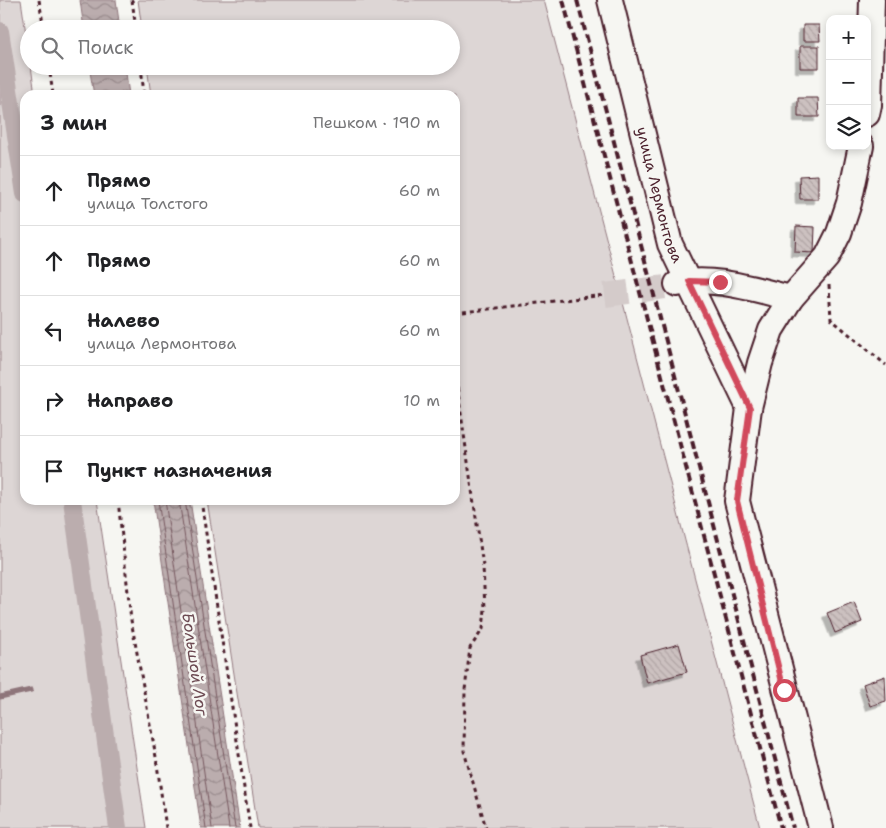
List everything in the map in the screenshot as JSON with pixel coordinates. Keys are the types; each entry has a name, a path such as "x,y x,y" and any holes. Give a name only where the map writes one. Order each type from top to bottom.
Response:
{"street":[{"name":"улица Лермонтова","path":"610,0 681,283 750,408"},
{"path":"869,105 872,0"},
{"path":"821,828 784,690 737,501 750,408 760,363 771,330 791,298 827,257 839,233 849,203 860,150"},
{"path":"681,283 720,282 791,298"}],"path":[{"path":"39,0 42,20"},
{"path":"132,0 135,20"},
{"path":"51,75 53,90"},
{"path":"142,75 143,90"},
{"path":"827,257 831,319 886,365"},
{"path":"460,312 605,295"},
{"path":"460,407 483,566 485,609 483,629 470,648 465,690 464,751 486,828"},
{"path":"119,505 131,620 156,757 166,828"},
{"path":"201,505 250,828"}],"shaded area":[{"path":"0,0 21,0 24,20 20,20 20,75 32,75 34,90 20,90 20,505 98,505 146,828 0,828"},
{"path":"138,0 544,0 760,828 258,828 208,505 460,505 460,90 150,90 148,75 460,75 460,20 141,20"}],"water":[{"path":"80,0 116,0 119,20 83,20"},
{"path":"91,75 126,75 128,90 93,90"},
{"name":"Большой Лог","path":"154,505 191,505 240,828 201,828"}],"building":[{"path":"803,25 819,25 820,41 803,41"},
{"path":"800,46 819,46 819,68 800,68"},
{"path":"798,98 818,98 819,117 798,117"},
{"path":"818,175 818,199 800,199 799,176"},
{"path":"796,226 815,227 814,253 795,252"},
{"path":"854,602 862,622 835,633 827,613"},
{"path":"679,644 687,672 647,683 640,655"},
{"path":"885,676 886,701 870,706 863,684"}],"waterway":[{"path":"0,31 20,161"},
{"path":"73,505 118,828"},
{"path":"0,697 31,690"}],"tunnel":[{"path":"605,295 673,286"}],"railway":[{"path":"563,0 781,828"},
{"path":"577,0 793,828"}],"route":[{"path":"720,282 689,281 750,408 737,501 784,690"}]}
